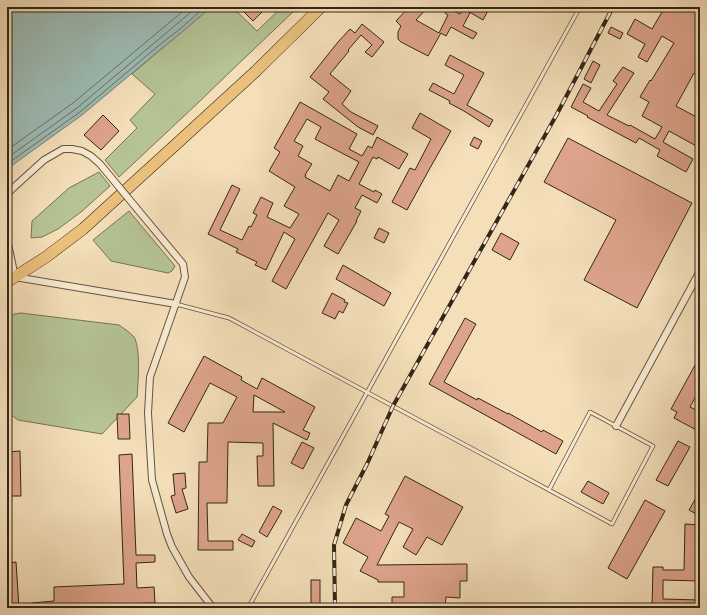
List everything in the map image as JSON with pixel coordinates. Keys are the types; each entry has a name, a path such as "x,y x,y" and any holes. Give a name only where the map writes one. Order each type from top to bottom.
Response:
{"highway":[{"path":"11,280 46,257 88,224 256,71 321,7"}],"street":[{"path":"7,195 44,160 63,150 82,150 100,164 183,264 185,277 150,377 148,413 152,480 172,547 190,576 213,608"},
{"path":"7,239 11,280 176,304"},
{"path":"616,426 698,278 700,271"}],"lane":[{"path":"248,608 580,7"},
{"path":"176,304 228,318 612,524 653,446 590,412 549,490"}],"green space":[{"path":"211,7 232,7 257,31 282,7 290,7 294,11 119,177 105,160 137,128 130,120 155,94 132,74"},
{"path":"99,172 110,186 81,212 58,229 42,237 31,238 32,221 69,188"},
{"path":"129,211 175,266 172,271 168,273 111,261 93,240"},
{"path":"21,313 119,325 134,337 138,349 137,397 102,434 18,420 7,412 7,319 14,314"}],"water":[{"path":"7,7 211,7 82,115 7,169"}],"building":[{"path":"239,7 267,7 253,21"},
{"path":"409,7 428,7 416,20 439,33 448,15 445,13 448,8 460,14 463,9 460,7 490,7 483,20 466,10 470,13 463,26 477,33 473,39 451,27 446,36 441,33 428,56 398,39 398,32 401,26 396,21"},
{"path":"665,7 676,7 683,11 685,7 700,7 700,76 694,73 676,106 700,119 700,148 669,131 663,142 693,159 686,172 657,156 660,150 639,138 636,143 571,107 583,84 591,88 583,102 599,111 617,84 613,81 623,67 634,73 607,115 629,126 630,125 655,139 662,127 642,116 649,102 640,97 674,43 662,36 647,62 638,57 645,44 627,34 635,19 652,29"},
{"path":"362,24 384,42 372,57 365,52 372,45 361,35 330,74 351,91 342,104 351,112 378,126 373,135 358,127 323,99 329,92 310,77 350,29 355,33"},
{"path":"611,27 623,33 620,39 608,33"},
{"path":"450,55 484,73 467,105 493,120 489,127 449,103 450,101 429,90 433,83 454,94 464,75 445,65"},
{"path":"593,61 600,65 591,83 584,79"},
{"path":"300,102 357,134 349,149 362,156 368,146 372,148 377,137 408,154 399,169 378,157 377,159 373,157 359,184 374,192 375,190 382,194 377,203 362,195 355,208 361,211 357,221 338,254 324,246 339,220 328,213 286,289 272,281 295,239 284,232 266,270 255,265 257,262 236,252 238,249 208,234 232,185 240,189 220,230 242,240 249,226 251,227 257,215 253,213 261,197 273,203 267,217 290,228 299,214 284,206 295,187 269,171 280,152 274,148","holes":["307,119 321,127 315,139 359,162 349,181 338,175 330,191 305,177 312,164 298,156 303,146 294,141"]},
{"path":"420,113 451,131 407,210 392,202 410,168 415,170 431,139 412,128"},
{"path":"103,115 119,131 101,150 84,135"},
{"path":"474,137 482,141 478,149 470,145"},
{"path":"568,138 692,203 637,308 584,280 616,220 544,182"},
{"path":"379,228 389,233 384,243 374,238"},
{"path":"501,233 519,243 510,260 492,250"},
{"path":"343,265 391,293 384,306 336,279"},
{"path":"332,293 345,300 344,302 348,303 343,313 339,311 335,319 322,313"},
{"path":"465,318 476,324 444,382 477,400 478,398 542,432 543,430 563,441 556,454 429,384"},
{"path":"204,356 242,377 241,380 257,389 262,378 315,407 303,430 310,433 307,440 273,423 274,486 258,486 257,456 263,456 263,443 228,442 227,503 207,503 208,541 233,541 233,550 198,550 199,462 207,462 208,423 223,423 237,397 210,383 184,432 168,423","holes":["254,395 285,412 253,412"]},
{"path":"700,356 700,389 690,407 700,412 700,432 674,418 677,412 671,409"},
{"path":"117,414 129,414 130,439 118,439"},
{"path":"678,441 690,447 668,486 656,480"},
{"path":"302,442 314,448 303,469 291,463"},
{"path":"20,451 21,496 7,496 7,452"},
{"path":"132,454 136,555 155,555 155,562 136,563 137,588 154,587 155,603 123,604 124,608 32,608 32,603 54,601 54,587 124,584 119,455"},
{"path":"185,473 186,488 182,489 188,509 176,513 171,496 175,495 173,474"},
{"path":"405,476 463,507 442,545 427,537 416,555 403,547 413,529 399,522 377,565 467,564 467,581 460,581 460,598 446,597 445,608 404,604 404,608 392,608 392,597 404,597 404,582 378,582 378,580 360,571 368,557 343,543 356,518 381,531 389,516 385,514"},
{"path":"588,481 609,493 603,504 581,492"},
{"path":"700,491 700,516 689,510"},
{"path":"645,500 665,511 627,579 608,568"},
{"path":"273,506 282,511 267,537 259,532"},
{"path":"685,524 700,525 700,581 663,580 663,599 700,600 700,608 652,608 653,567 663,567 663,570 684,570"},
{"path":"242,534 255,541 252,547 238,540"},
{"path":"16,562 19,608 7,608 7,591 9,591 8,563"},
{"path":"311,580 320,580 320,608 311,608"}],"railway":[{"path":"335,608 334,545 346,505 368,462 393,406 557,114 613,7"}]}
